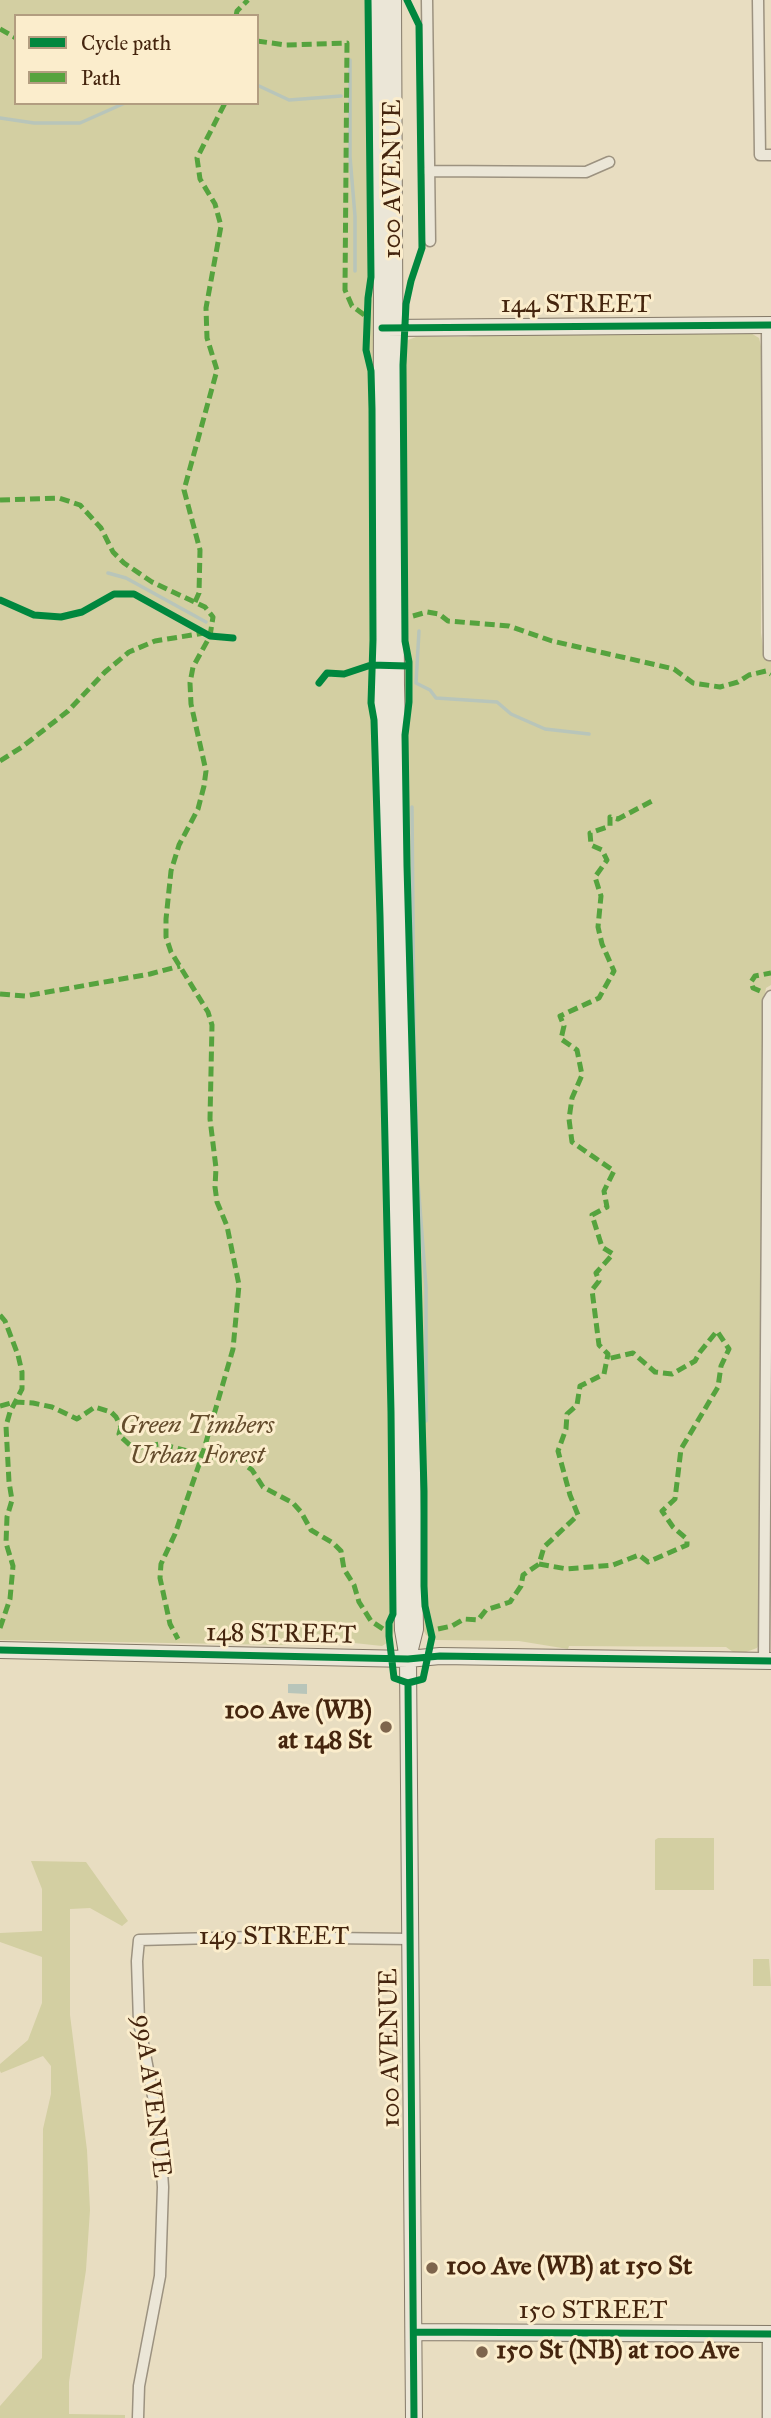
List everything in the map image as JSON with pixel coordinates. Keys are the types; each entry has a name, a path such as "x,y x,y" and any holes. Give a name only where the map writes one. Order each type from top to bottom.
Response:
{"main road":[{"name":"100 AVENUE","path":"379,0 406,1109 415,1629 408,1658 414,2418"},
{"name":"100 AVENUE","path":"388,328 393,0"},
{"name":"144 STREET","path":"388,328 769,325"},
{"name":"148 STREET","path":"0,1650 408,1658 440,1656 768,1661"},
{"name":"150 STREET","path":"414,2332 771,2334"}],"street":[{"name":"100 AVENUE","path":"427,0 430,241"},
{"path":"758,0 765,155"},
{"path":"428,171 586,172 609,162"},
{"path":"769,325 770,655"},
{"path":"768,1661 768,1001 771,996"},
{"name":"149 STREET","path":"139,1940 252,1937 410,1939"},
{"name":"99A AVENUE","path":"138,2418 139,2386 160,2276 163,2187 159,2128 139,2022 139,1940"},
{"path":"770,2418 771,2334"}],"green space":[{"name":"Green Timbers Urban Forest","path":"0,0 371,0 376,703 392,1330 395,1625 392,1640 382,1646 345,1642 281,1645 0,1640"},
{"path":"749,332 759,338 762,350 761,633 763,647 771,650 771,985 766,988 764,1000 760,1643 757,1648 746,1652 733,1652 726,1647 569,1646 568,1649 519,1641 435,1640 426,1635 423,1629 405,883 402,348 408,340 416,337 465,337 497,333"},
{"path":"714,1838 714,1890 655,1890 655,1840"},
{"path":"31,1861 86,1862 128,1921 122,1926 90,1908 70,1909 70,2015 87,2150 90,2210 86,2270 69,2382 69,2414 125,2415 125,2418 0,2418 0,2406 42,2358 43,2129 51,2094 51,2066 43,2056 1,2073 0,2071 0,2064 28,2040 42,2003 42,1957 0,1942 0,1933 42,1931 42,1889"},
{"path":"753,1959 769,1959 771,1986 753,1986"}],"shaded area":[{"path":"288,1684 307,1684 307,1694 288,1693"}],"waterway":[{"path":"350,60 350,157 355,216 355,271"},
{"path":"259,86 289,100 341,96"},
{"path":"0,118 34,123 80,123 120,105"},
{"path":"108,573 126,578 206,622"},
{"path":"419,631 416,683 430,690 436,698 497,702 511,714 545,729 589,734"},
{"path":"412,807 414,1034 418,1182 426,1287 426,1421"}],"marked path":[{"path":"236,14 248,0"},
{"path":"0,29 14,37"},
{"path":"259,41 286,45 347,43 345,290 352,306 367,317"},
{"path":"195,602 199,593 200,550 184,490 217,370 207,338 206,308 221,226 215,204 200,179 197,158 224,105"},
{"path":"0,500 59,498 80,505 101,528 113,552 124,563 152,582 205,607 213,617 210,636 193,667 190,683 191,704 206,771 204,786 198,809 179,845 171,871 166,937 171,952 208,1012 212,1025 210,1119 216,1168 215,1187 217,1202 227,1226 239,1285 233,1349 202,1456 175,1534 161,1564 160,1578 170,1624 178,1639"},
{"path":"413,616 427,612 439,614 448,621 509,626 552,641 674,669 693,683 720,687 738,682 749,675 766,671 771,674"},
{"path":"0,761 68,711 105,672 129,652 155,641 204,633"},
{"path":"438,1629 452,1626 464,1619 478,1620 486,1610 510,1602 521,1586 523,1575 539,1564 544,1547 578,1515 558,1451 566,1429 567,1414 577,1405 580,1386 604,1374 608,1354 599,1345 592,1290 599,1281 596,1273 613,1254 602,1247 592,1215 607,1207 604,1191 614,1171 572,1142 569,1119 572,1098 582,1075 577,1050 561,1039 564,1026 560,1016 599,998 614,971 598,927 601,896 595,877 607,860 602,850 591,845 590,833 610,826 610,817 618,819 654,800"},
{"path":"0,994 25,996 150,974 180,966"},
{"path":"760,991 753,988 751,982 755,976 771,973"},
{"path":"0,1315 5,1321 22,1372 22,1389 6,1426 12,1500 7,1517 6,1543 13,1566 10,1599 0,1628"},
{"path":"539,1564 567,1569 613,1565 639,1555 648,1562 687,1545 687,1539 673,1527 662,1511 675,1499 681,1449 718,1387 721,1366 729,1349 717,1331 695,1361 672,1374 655,1372 633,1353 607,1359"},
{"path":"0,1406 15,1402 33,1403 52,1407 77,1419 95,1407 111,1412 116,1417 121,1427 119,1434 133,1448 160,1444 220,1459 236,1458 252,1470 263,1487 293,1503 311,1530 341,1551 344,1569 354,1585 359,1602 371,1621 383,1629"}],"cycle path":[{"path":"368,0 371,277 366,350 371,371 372,409 371,703 374,720 380,916 391,1412 393,1614 389,1623 389,1636 394,1678 408,1683 423,1679 432,1637 425,1606 424,1586 424,1491 407,866 405,735 409,702 409,662 405,641 403,365 406,304 422,248 419,25 407,0"},
{"path":"382,328 771,325"},
{"path":"0,600 34,615 61,617 82,612 114,594 134,594 210,636 233,638"},
{"path":"319,683 327,673 344,674 371,665 408,666"},
{"path":"0,1650 408,1659 440,1656 771,1661"},
{"path":"408,1683 414,2418"},
{"path":"414,2332 771,2334"}],"place":[{"name":"100 Ave (WB) at 148 St","path":"386,1727"},
{"name":"100 Ave (WB) at 150 St","path":"432,2268"},
{"name":"150 St (NB) at 100 Ave","path":"482,2352"}]}
